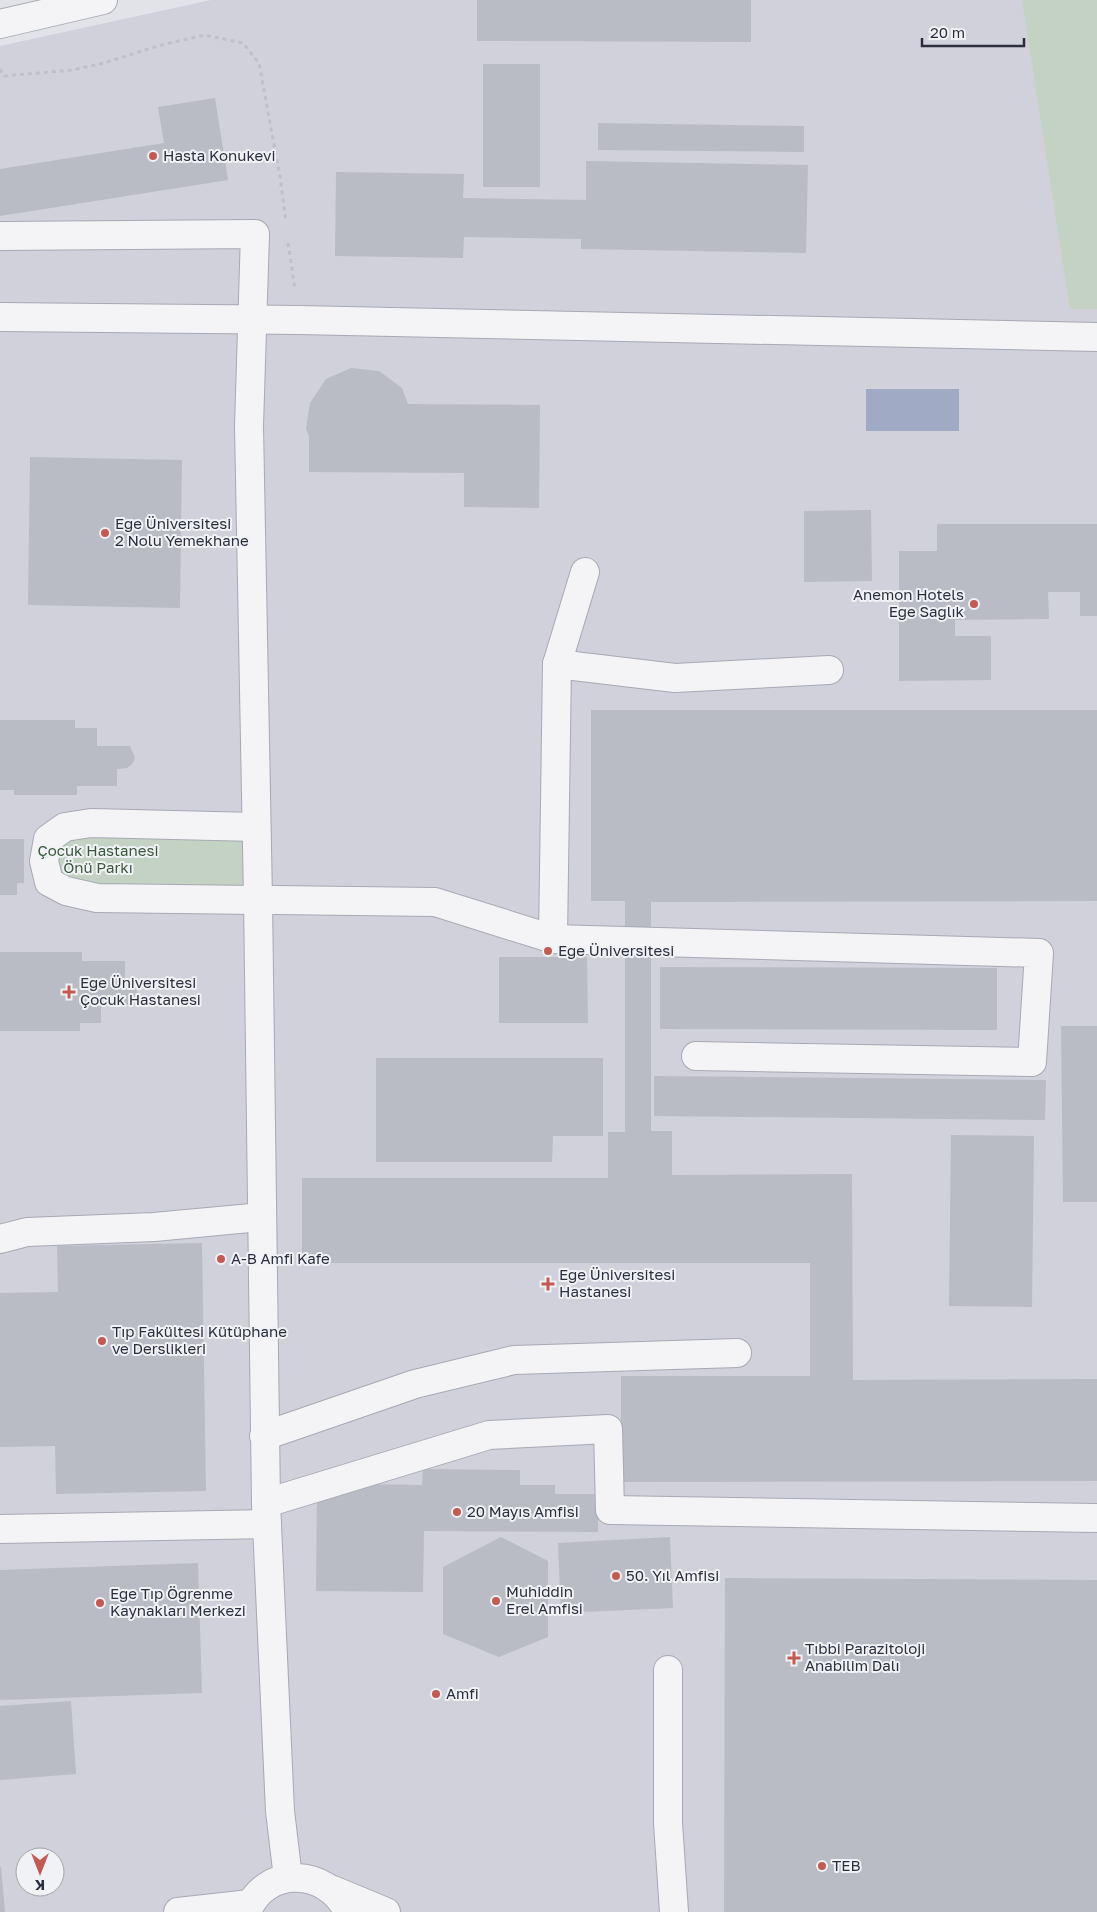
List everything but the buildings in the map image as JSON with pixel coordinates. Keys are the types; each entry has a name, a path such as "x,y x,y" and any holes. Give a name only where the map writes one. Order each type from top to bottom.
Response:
{"street":[{"path":"0,24 103,0"},
{"path":"0,236 256,234 249,426 258,899 264,1436 280,1811 288,1878"},
{"path":"0,317 299,320 1097,337"},
{"path":"553,939 557,664 585,572"},
{"path":"557,664 675,678 829,670"},
{"path":"256,827 91,823 66,827 48,839 44,861 49,882 66,891 97,898 435,902 553,939 1039,953 1032,1062 696,1056"},
{"path":"0,1239 27,1232 154,1226 261,1218"},
{"path":"264,1436 415,1384 514,1360 737,1353"},
{"path":"0,1529 266,1514 489,1435 608,1429 610,1510 1097,1518"},
{"path":"668,1670 668,1823 674,1912"},
{"path":"178,1912 249,1908 260,1892 273,1883 288,1878 304,1878 319,1882 333,1890 386,1912"},
{"path":"333,1890 344,1903 348,1912"}],"path":[{"path":"0,69 2,77 73,70 104,63 161,44 205,36 242,43 259,63 280,177 286,224"},
{"path":"287,234 299,320"}],"shaded area":[{"name":"Ege Üniversitesi","path":"211,0 1097,0 1097,1912 0,1912 0,46"}],"green space":[{"path":"1022,0 1097,0 1097,309 1070,309"},
{"name":"Çocuk Hastanesi Önü Parkı","path":"256,827 258,899 66,891 48,839"}],"water":[{"path":"866,389 959,389 959,431 866,431"}],"place":[{"name":"Hasta Konukevi","path":"153,156"},
{"name":"Ege Üniversitesi 2 Nolu Yemekhane","path":"105,533"},
{"name":"Anemon Hotels Ege Sağlık","path":"974,604"},
{"name":"Ege Üniversitesi","path":"548,951"},
{"name":"Ege Üniversitesi Çocuk Hastanesi","path":"69,992"},
{"name":"A-B Amfi Kafe","path":"221,1259"},
{"name":"Ege Üniversitesi Hastanesi","path":"548,1284"},
{"name":"Tıp Fakültesi Kütüphane ve Derslikleri","path":"102,1341"},
{"name":"20 Mayıs Amfisi","path":"457,1512"},
{"name":"50. Yıl Amfisi","path":"616,1576"},
{"name":"Muhiddin Erel Amfisi","path":"496,1601"},
{"name":"Ege Tıp Öğrenme Kaynakları Merkezi","path":"100,1603"},
{"name":"Tıbbi Parazitoloji Anabilim Dalı","path":"794,1658"},
{"name":"Amfi","path":"436,1694"},
{"name":"TEB","path":"822,1866"}]}
